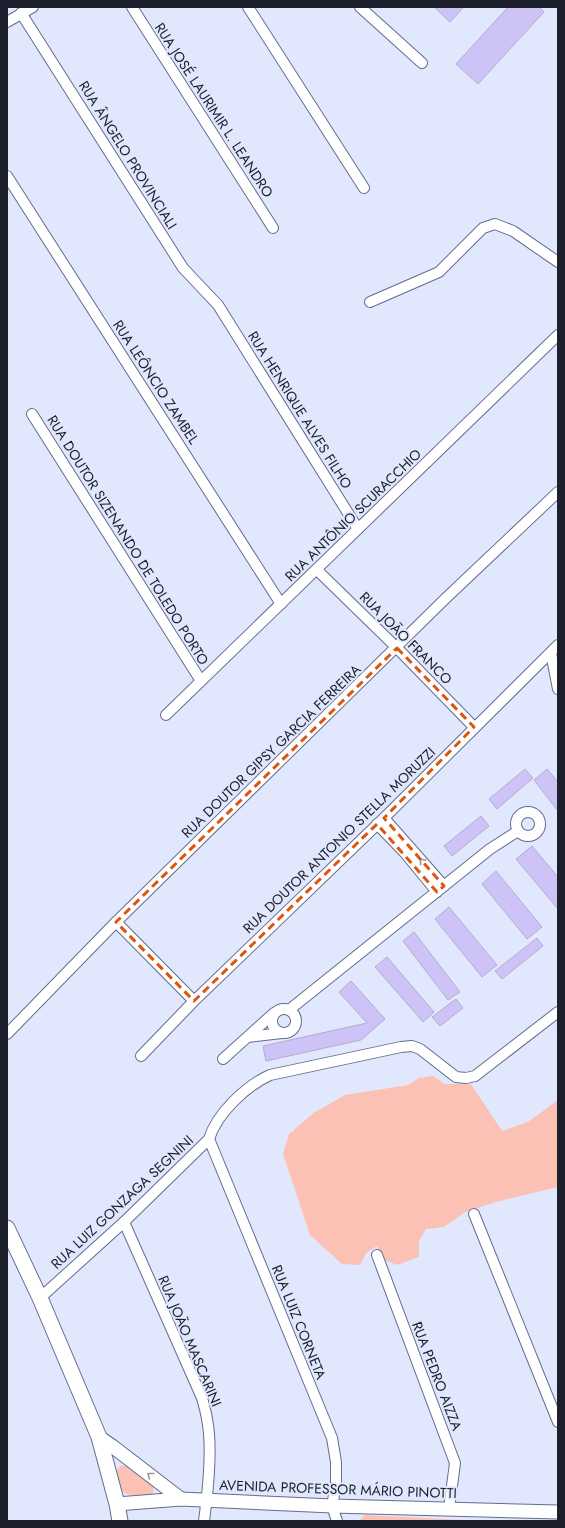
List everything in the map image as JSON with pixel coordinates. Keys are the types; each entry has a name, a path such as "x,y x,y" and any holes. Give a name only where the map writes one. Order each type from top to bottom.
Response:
{"main road":[{"path":"7,1228 40,1298 98,1437 117,1504 120,1521"}],"street":[{"path":"7,22 32,7"},
{"name":"RUA JOSÉ LAURIMIR L. LEANDRO","path":"132,7 273,228"},
{"path":"248,7 364,188"},
{"path":"360,7 422,63"},
{"name":"RUA ÂNGELO PROVINCIALI","path":"21,13 183,268 218,305"},
{"name":"RUA LEÔNCIO ZAMBEL","path":"7,176 280,604"},
{"path":"370,302 439,272 483,228 495,224 513,231 558,262"},
{"name":"RUA HENRIQUE ALVES FILHO","path":"218,305 358,529"},
{"name":"RUA ANTÔNIO SCURACCHIO","path":"166,715 558,335"},
{"name":"RUA DOUTOR SIZENANDO DE TOLEDO PORTO","path":"32,414 201,681"},
{"name":"RUA DOUTOR GIPSY GARCIA FERREIRA","path":"7,1034 116,922 397,648 446,598 558,492"},
{"name":"RUA JOÃO FRANCO","path":"317,570 397,648 474,727"},
{"path":"554,649 558,689"},
{"name":"RUA DOUTOR ANTONIO STELLA MORUZZI","path":"141,1056 194,1001 380,821 554,649"},
{"path":"380,821 405,853 440,889"},
{"path":"289,1010 490,849 518,831"},
{"path":"116,922 194,1001"},
{"path":"223,1059 279,1009 289,1010 296,1017 296,1022 292,1031 248,1037"},
{"path":"275,1012 272,1016 272,1025 278,1032 283,1033"},
{"name":"RUA LUIZ GONZAGA SEGNINI","path":"40,1298 124,1222 209,1139 212,1129 223,1114 249,1086 270,1075 412,1046 420,1049 456,1077 466,1078 475,1076 558,1012"},
{"name":"RUA LUIZ CORNETA","path":"209,1139 332,1438 336,1462 336,1484 332,1506 337,1521"},
{"path":"474,1214 558,1422"},
{"name":"RUA JOÃO MASCARINI","path":"124,1222 202,1398 209,1432 208,1500 204,1521"},
{"name":"RUA PEDRO AIZZA","path":"377,1255 455,1463 449,1509"},
{"path":"98,1437 181,1499"},
{"name":"AVENIDA PROFESSOR MÁRIO PINOTTI","path":"117,1504 181,1499 332,1506 558,1512"}],"highlighted area":[{"path":"397,648 474,727 384,818 444,886 437,892 377,824 194,1001 116,922"}],"shaded area":[{"path":"433,1076 445,1084 471,1084 502,1131 528,1122 558,1100 558,1187 496,1202 465,1212 444,1227 426,1229 419,1241 419,1257 397,1265 385,1260 377,1246 366,1253 360,1265 342,1264 310,1235 283,1154 289,1134 315,1112 345,1095 408,1085 419,1078"},
{"path":"125,1465 153,1482 153,1493 145,1495 131,1495 121,1490 116,1472 120,1466"},
{"path":"365,1515 483,1521 359,1521"}],"building":[{"path":"434,7 464,7 450,22"},
{"path":"508,7 539,7 544,12 478,84 456,64"},
{"path":"525,769 533,778 497,809 489,799"},
{"path":"547,769 558,782 558,811 534,780"},
{"path":"481,816 489,826 452,856 444,846"},
{"path":"532,846 558,877 558,909 516,859"},
{"path":"496,871 542,927 527,939 482,884"},
{"path":"449,907 497,965 482,977 435,919"},
{"path":"414,932 460,992 448,1000 403,941"},
{"path":"537,938 543,946 502,979 495,971"},
{"path":"387,957 434,1012 423,1022 375,967"},
{"path":"351,981 385,1019 361,1040 266,1061 263,1046 367,1023 339,992"},
{"path":"456,999 463,1008 440,1026 432,1017"}]}
